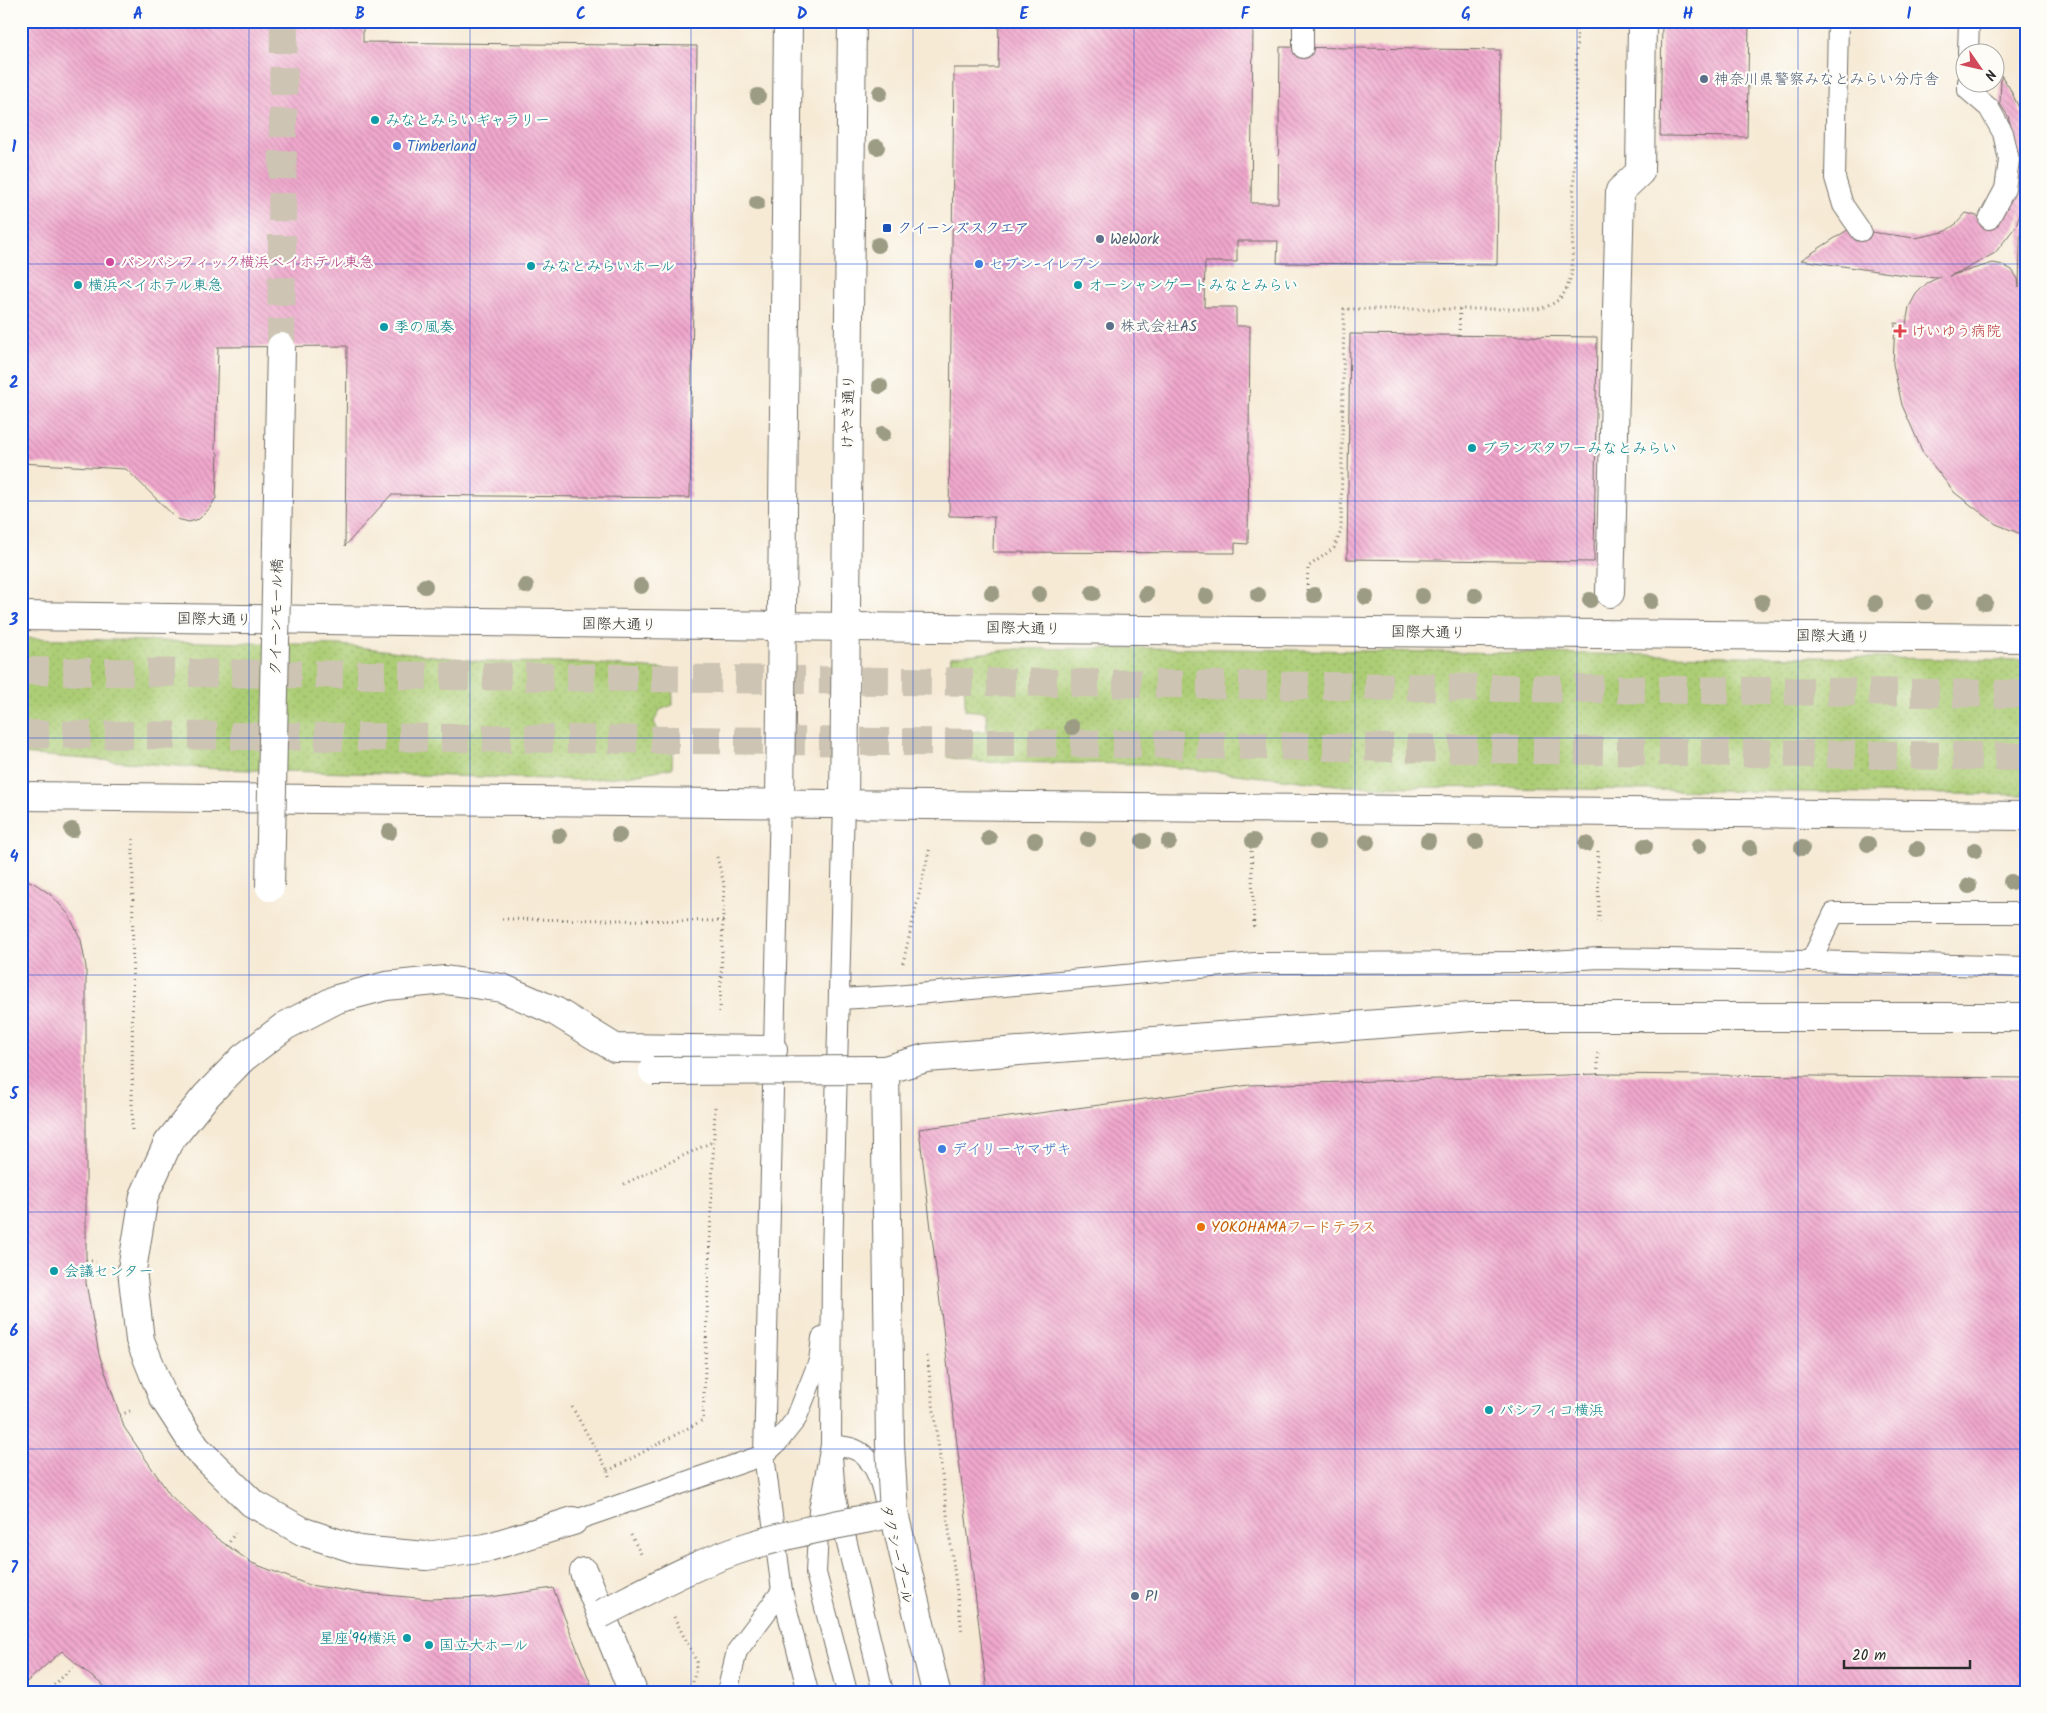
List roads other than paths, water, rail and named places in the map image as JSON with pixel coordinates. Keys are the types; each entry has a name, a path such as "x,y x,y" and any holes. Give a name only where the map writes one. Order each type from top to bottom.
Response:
{"street":[{"path":"780,803 788,21"},
{"name":"けやき通り","path":"844,803 852,21"},
{"path":"1610,593 1620,191 1640,172 1642,21"},
{"name":"クイーンモール橋","path":"270,887 281,347"},
{"name":"国際大通り","path":"21,616 781,626 2026,638"},
{"path":"21,796 2026,816"},
{"path":"573,1521 486,1548 426,1556 359,1550 304,1532 252,1503 196,1448 163,1397 140,1340 132,1270 144,1196 168,1143 206,1096 243,1058 285,1026 337,999 378,988 445,980 502,988 555,1011 616,1048 774,1050"},
{"path":"653,1070 885,1070 926,1058 1472,1017 2026,1017"},
{"path":"885,1070 890,1444 894,1513 936,1692"},
{"path":"601,1614 684,1571 748,1546 805,1531 894,1513"},
{"path":"584,1572 633,1692"}],"lane":[{"path":"1302,48 1303,21"},
{"path":"1838,21 1835,178 1844,205 1861,231"},
{"path":"1968,42 1969,21"},
{"path":"1970,92 1989,108 2003,133 2009,160 2005,189 1989,219"},
{"path":"780,803 764,1455 782,1591 808,1692"},
{"path":"844,803 832,1257 831,1445 835,1494 883,1692"},
{"path":"1811,961 1834,913 2026,913"},
{"path":"839,999 895,996 1255,963 1536,962 1600,958 2026,967"},
{"path":"573,1521 764,1455 777,1443 796,1419 819,1361 832,1257"},
{"path":"831,1445 819,1510 816,1573 847,1692"},
{"name":"タクシープール","path":"831,1445 853,1449 865,1457 875,1469 881,1482 928,1692"},
{"path":"727,1692 737,1651 782,1591"}],"tunnel":[{"path":"281,347 284,21"},
{"path":"21,671 2026,694"},
{"path":"21,734 1119,744 2026,757"}],"place":[{"name":"神奈川県警察みなとみらい分庁舎","path":"1704,79"},
{"name":"みなとみらいギャラリー","path":"375,120"},
{"name":"Timberland","path":"397,146"},
{"name":"クイーンズスクエア","path":"887,228"},
{"name":"WeWork","path":"1100,239"},
{"name":"パンパシフィック横浜ベイホテル東急","path":"110,262"},
{"name":"セブン-イレブン","path":"979,264"},
{"name":"みなとみらいホール","path":"531,266"},
{"name":"横浜ベイホテル東急","path":"78,285"},
{"name":"オーシャンゲートみなとみらい","path":"1078,285"},
{"name":"株式会社AS","path":"1110,326"},
{"name":"季の風奏","path":"384,327"},
{"name":"けいゆう病院","path":"1900,331"},
{"name":"ブランズタワーみなとみらい","path":"1472,448"},
{"name":"デイリーヤマザキ","path":"942,1149"},
{"name":"YOKOHAMAフードテラス","path":"1201,1227"},
{"name":"会議センター","path":"54,1271"},
{"name":"パシフィコ横浜","path":"1489,1410"},
{"name":"P1","path":"1135,1596"},
{"name":"星座'94横浜","path":"407,1638"},
{"name":"国立大ホール","path":"429,1645"}]}
